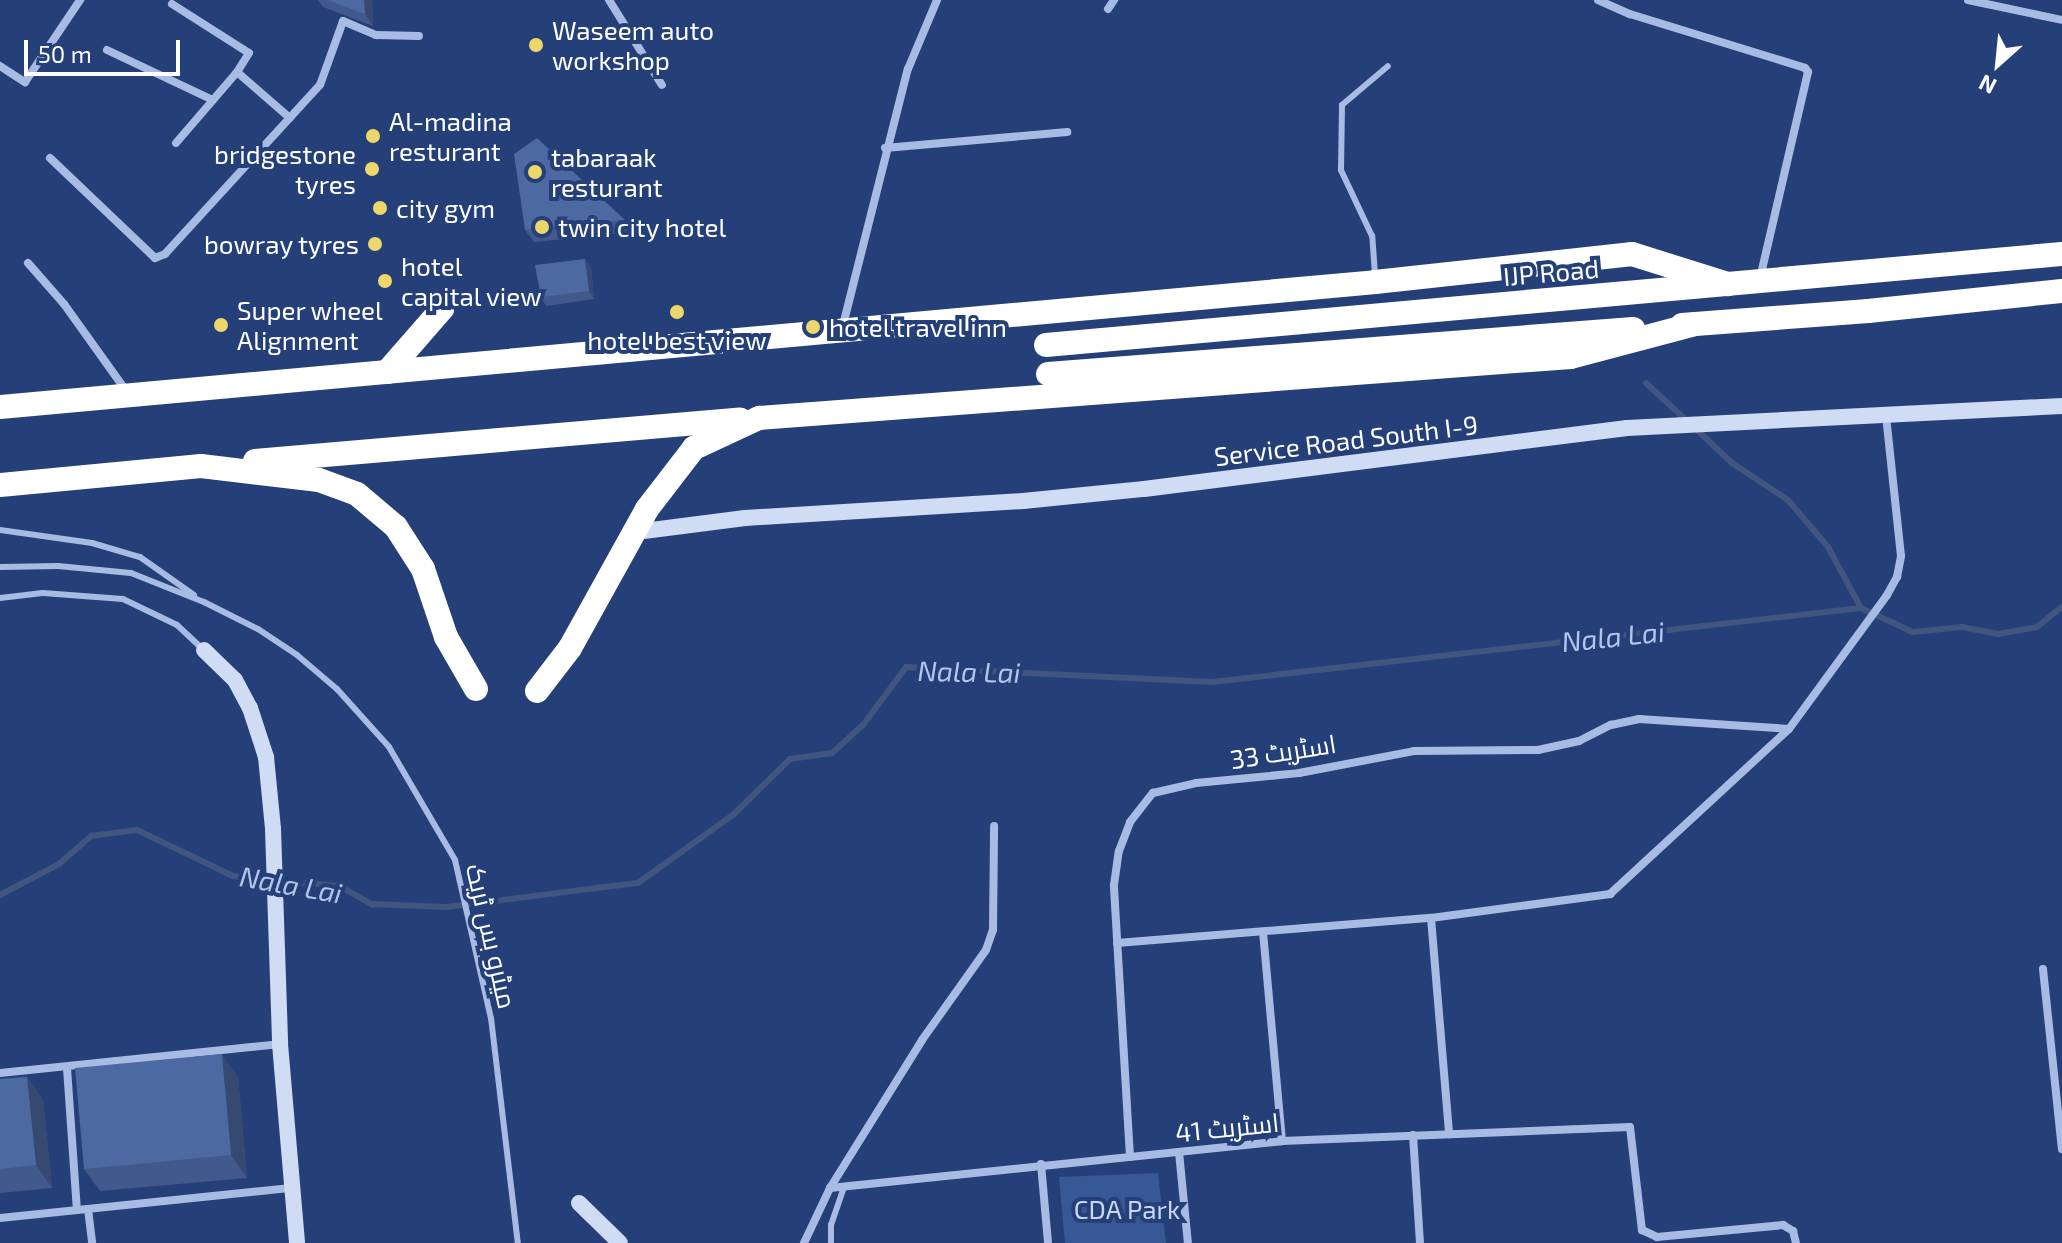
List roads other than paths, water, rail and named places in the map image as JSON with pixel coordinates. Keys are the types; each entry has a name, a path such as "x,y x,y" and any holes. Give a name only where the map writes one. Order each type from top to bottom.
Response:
{"highway":[{"path":"0,407 1375,282 1632,254 1728,284"},
{"name":"IJP Road","path":"1046,345 2062,254"},
{"path":"1048,374 1868,311 2062,291"},
{"path":"387,372 442,309"},
{"path":"0,485 759,418 1571,357 1695,324"},
{"path":"537,691 570,648 647,509 694,448 759,418"},
{"path":"201,466 319,480 357,494 396,527 423,569 446,637 476,689"}],"street":[{"path":"0,66 25,82 80,0"},
{"path":"609,0 662,85"},
{"path":"841,331 885,148 908,69 937,0"},
{"path":"1108,9 1114,0"},
{"path":"1598,0 1630,14 1805,68 1808,72 1759,282"},
{"path":"1968,0 2062,20"},
{"path":"172,4 249,53 237,72 176,143"},
{"path":"50,158 155,258 165,254 320,85 343,21 376,35 419,36"},
{"path":"107,50 213,100"},
{"path":"237,72 290,118"},
{"path":"885,148 1067,132"},
{"path":"28,263 64,304 129,396"},
{"name":"Service Road South I-9","path":"636,532 745,518 1023,501 1144,489 1627,428 2062,406"},
{"path":"1117,943 1431,918 1610,894 1789,729 1887,595 1897,577 1901,556 1886,415"},
{"path":"204,650 235,680 250,708 266,757 273,829 280,1044 297,1243"},
{"name":"اسٹریٹ 33","path":"1130,1157 1114,885 1119,851 1130,822 1153,793 1196,783 1299,773 1414,751 1538,750 1579,741 1611,725 1639,719 1789,729"},
{"path":"804,1243 830,1188 922,1040 986,950 993,930 994,826"},
{"path":"1431,918 1449,1134"},
{"path":"1263,932 1282,1141"},
{"path":"2043,969 2062,1149"},
{"path":"0,1073 280,1044"},
{"path":"67,1068 77,1210"},
{"name":"اسٹریٹ 41","path":"830,1188 1282,1141 1630,1127 1642,1230 1657,1237 1783,1225 1793,1231 1796,1243"},
{"path":"1413,1135 1420,1243"},
{"path":"1179,1152 1188,1243"},
{"path":"1041,1164 1048,1243"},
{"path":"0,1218 291,1188"},
{"path":"579,1203 620,1243"},
{"path":"88,1209 92,1243"}],"lane":[{"path":"1375,282 1372,236 1341,170 1342,105 1388,66"},
{"name":"میٹرو بس ٹریک","path":"0,530 92,543 140,557 204,602"},
{"name":"میٹرو بس ٹریک","path":"0,567 58,566 131,573 204,602 258,629 337,689 389,747 455,860 491,1018 518,1243"},
{"path":"0,598 43,593 123,599 177,625 204,650"},
{"path":"831,1243 831,1225 844,1187"}],"waterway":[{"name":"Nala Lai","path":"1646,383 1687,421"},
{"name":"Nala Lai","path":"1696,429 1732,463 1788,500 1828,547 1861,608"},
{"name":"Nala Lai","path":"0,895 59,864 91,836 137,830 233,876 339,886 372,904 447,907 638,883 734,814 790,759 832,753 863,725 906,667 1212,682 1861,608 1913,632 1962,627 1998,634 2037,627 2062,607"}],"place":[{"name":"Waseem auto workshop","path":"536,45"},
{"name":"Al-madina resturant","path":"373,136"},
{"name":"bridgestone tyres","path":"372,169"},
{"name":"tabaraak resturant","path":"535,172"},
{"name":"city gym","path":"380,208"},
{"name":"twin city hotel","path":"542,227"},
{"name":"bowray tyres","path":"375,244"},
{"name":"hotel capital view","path":"385,281"},
{"name":"hotel best view","path":"677,312"},
{"name":"Super wheel Alignment","path":"221,325"},
{"name":"hotel travel inn","path":"813,327"}],"park label":[{"name":"CDA Park","path":"1127,1209"}]}
